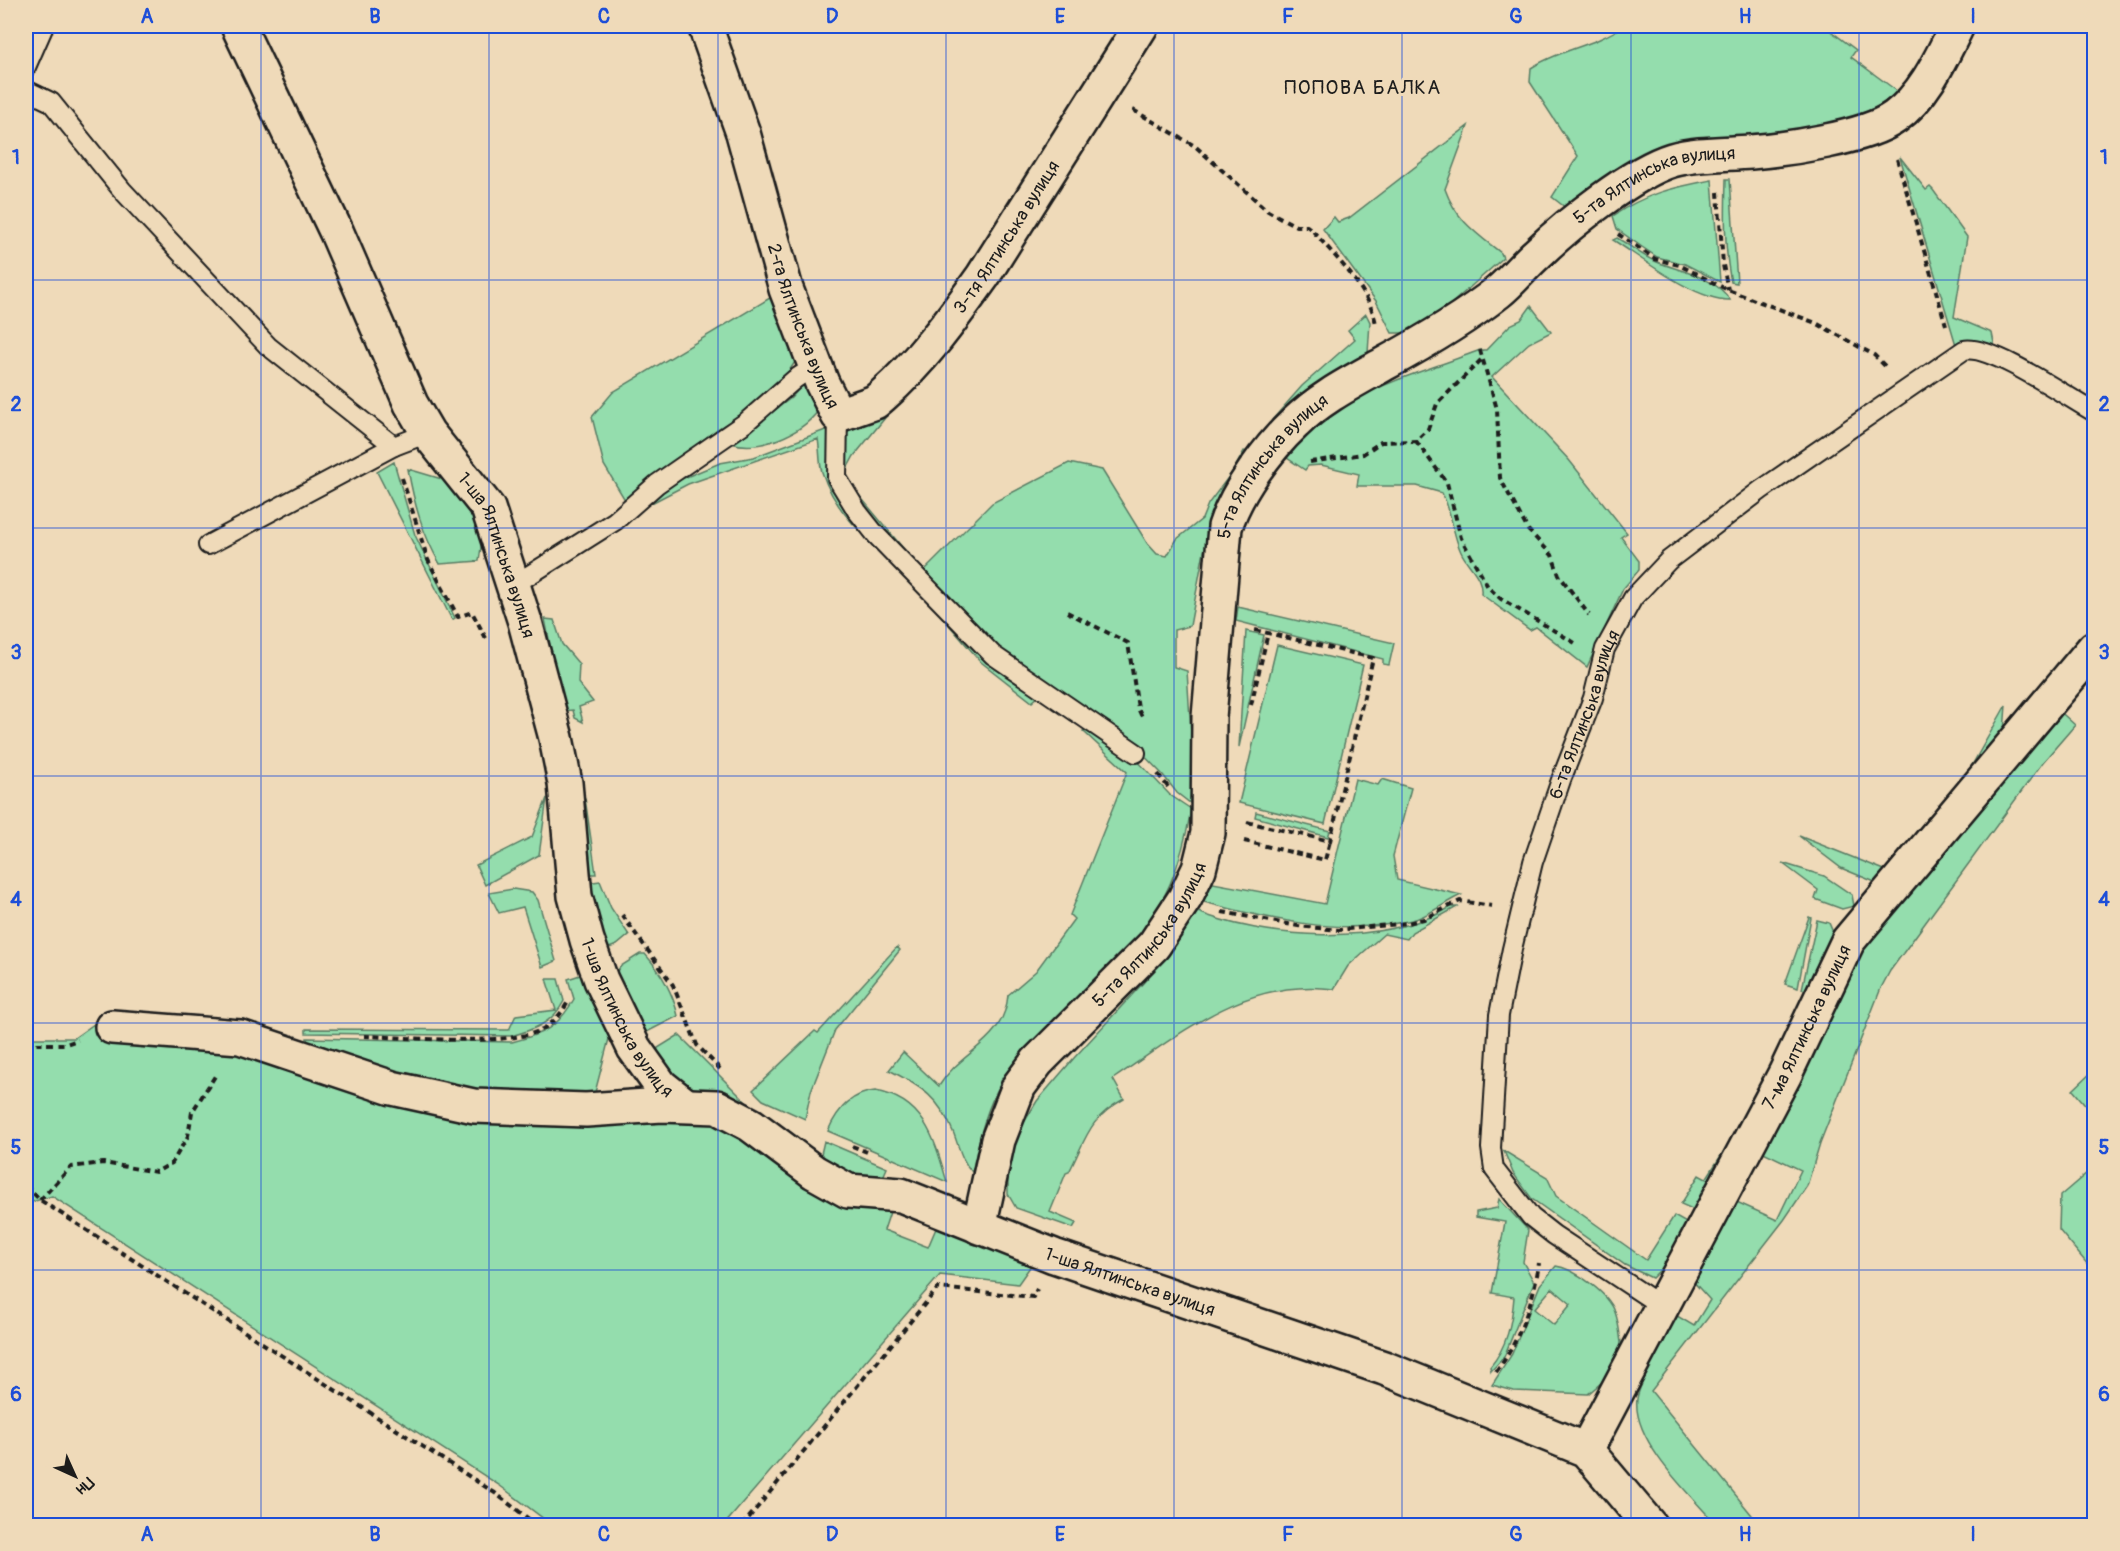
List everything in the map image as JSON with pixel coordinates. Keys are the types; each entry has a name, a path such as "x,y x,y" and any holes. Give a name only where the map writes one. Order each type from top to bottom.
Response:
{"street":[{"name":"1-ша Ялтинська вулиця","path":"238,26 288,126 411,404 428,433 484,500 512,586 556,738 565,783 576,896 587,940 601,980 633,1048 661,1086 685,1105"},
{"name":"2-га Ялтинська вулиця","path":"705,26 733,99 786,289 815,366 838,415"},
{"name":"3-тя Ялтинська вулиця","path":"838,415 874,402 882,396 930,345 983,276 1141,26"},
{"name":"5-та Ялтинська вулиця","path":"979,1227 998,1140 1019,1086 1037,1062 1138,963 1185,898 1203,856 1209,812 1209,717 1215,621 1225,527 1230,513 1277,440 1304,415 1346,386 1464,317 1500,290 1538,252 1591,209 1626,184 1671,160 1783,150 1845,136 1893,119 1904,109 1936,69 1957,26"},
{"name":"7-ма Ялтинська вулиця","path":"1586,1450 1785,1074 1848,941 2094,648"},
{"name":"1-ша Ялтинська вулиця","path":"112,1027 240,1037 392,1088 474,1106 586,1110 685,1105 717,1107 751,1125 814,1172 848,1191 894,1193 1054,1256 1384,1368 1586,1450"},
{"path":"1586,1450 1650,1526"}],"lane":[{"path":"26,67 44,26"},
{"path":"26,90 51,102 122,190 268,345 394,446"},
{"name":"6-та Ялтинська вулиця","path":"1663,1307 1554,1235 1531,1217 1497,1176 1491,1148 1499,1015 1520,913 1533,862 1561,780 1593,698 1612,634 1633,598 1669,560 1761,490 1964,350 1978,349 2094,412"},
{"path":"512,586 615,520 657,484 745,423 795,379 815,366"},
{"name":"2-га Ялтинська вулиця","path":"838,415 837,478 852,504 876,535 993,655 1136,753"},
{"path":"208,545 394,446 428,433"}],"path":[{"path":"1101,91 1195,146 1268,211 1296,226 1307,226 1364,293"},
{"path":"1880,124 1897,158 1956,355"},
{"path":"1716,155 1722,265 1728,290"},
{"path":"1591,209 1608,227 1654,259 1691,270 1728,290 1816,323 1874,356 1904,392"},
{"path":"1464,317 1484,357 1488,382 1497,409 1500,478 1528,530 1552,555 1560,575 1582,607 1604,630 1612,634"},
{"path":"1277,440 1308,462 1317,463 1363,454 1381,442 1416,441 1428,429 1437,404 1484,357"},
{"path":"1416,441 1447,483 1461,538 1492,591 1533,619 1603,658"},
{"path":"394,446 408,501 428,560 458,617 472,612 491,647"},
{"path":"1067,612 1128,643 1138,708 1148,728"},
{"path":"1215,621 1373,658 1325,860 1239,840"},
{"path":"1159,775 1164,765"},
{"path":"1209,812 1330,841"},
{"path":"1185,898 1215,910 1333,930 1408,924 1460,901 1520,913"},
{"path":"352,1036 512,1039 541,1030 561,1014 570,997"},
{"path":"26,1044 66,1044 112,1027"},
{"path":"40,1200 71,1167 103,1163 156,1173 172,1163 188,1136 192,1112 240,1037"},
{"path":"26,1186 40,1200 495,1492 538,1526"},
{"path":"1492,1377 1509,1356 1536,1287 1540,1256 1554,1235"},
{"path":"742,1526 938,1288 1033,1297 1054,1256"}],"green space":[{"path":"1623,26 1824,26 1856,50 1851,57 1897,91 1891,98 1866,114 1566,208 1552,197 1578,156 1530,82 1531,68"},
{"path":"1468,126 1445,189 1461,218 1501,253 1503,258 1443,311 1409,333 1392,333 1376,301 1323,229 1334,217 1338,222 1349,218"},
{"path":"1900,157 1926,190 1930,187 1933,190 1967,237 1954,317 1992,333 1995,348 1956,345"},
{"path":"1726,179 1730,179 1737,283 1731,282 1727,256"},
{"path":"1712,180 1720,282 1685,264 1657,257 1617,229 1613,216 1636,202 1673,189"},
{"path":"1617,238 1652,260 1707,280 1724,292 1730,300 1701,294 1685,286 1613,240"},
{"path":"780,292 799,356 785,377 751,408 716,430 625,500 604,465 592,417 613,392"},
{"path":"1531,306 1551,332 1529,343 1492,377 1569,460 1627,533 1621,537 1639,561 1639,570 1623,589 1587,667 1536,627 1530,630 1481,594 1480,582 1458,545 1442,493 1417,486 1357,486 1359,474 1321,465 1308,466 1305,470 1287,458 1305,436 1349,402 1400,379 1480,350 1486,350 1510,325 1521,320"},
{"path":"968,311 971,312 854,456 843,476 923,572 992,503 1069,463 1102,470 1147,543 1157,554 1167,556 1177,539 1202,519 1208,504 1233,471 1244,451 1250,452 1219,498 1204,551 1190,626 1174,630 1174,667 1187,671 1193,766 1190,803 1177,793 1126,737 998,653 873,526 841,478 843,421 889,404 908,385"},
{"path":"1366,314 1370,322 1368,353 1306,393 1275,424 1272,420 1302,386 1355,339 1348,330"},
{"path":"809,378 818,411 811,419 790,434 766,443 742,445 731,443 791,398"},
{"path":"828,429 833,451 831,473 895,564 843,512 822,472 818,439 688,484 638,510 679,480 720,463 754,457"},
{"path":"394,462 415,535 455,618 452,620 377,472"},
{"path":"408,469 455,483 484,527 479,561 440,564 419,518"},
{"path":"911,581 1040,695 1032,702 981,662"},
{"path":"1238,607 1394,643 1389,665 1383,664 1383,659 1236,621"},
{"path":"545,619 554,620 562,644 579,664 578,683 593,702 579,707 583,722 575,718 573,710 563,711"},
{"path":"1246,631 1264,635 1239,747"},
{"path":"1277,645 1363,665 1325,824 1239,803"},
{"path":"2006,705 2004,732 1967,774"},
{"path":"2054,706 2075,725 2043,762 1890,971 1881,988 1820,1143 1807,1186 1784,1220 1651,1391 1760,1525 1717,1525 1665,1467 1653,1450 1638,1415 1637,1399 1642,1381 1674,1314 1694,1326 1710,1300 1691,1279 1730,1199 1777,1220 1801,1170 1755,1148 1862,936"},
{"path":"1086,725 1132,755 1170,795 1191,809 1183,848 1162,901 1142,933 1113,966 1031,1046 1002,1082 987,1114 972,1172 963,1159 949,1122 936,1102 920,1088 889,1070 903,1052 939,1086 958,1063 980,1045 999,1024 1005,1011 1008,995 1036,971 1074,919 1070,915 1127,772 1083,731"},
{"path":"1355,779 1378,785 1382,779 1411,788 1393,856 1397,880 1461,895 1412,920 1359,927 1305,924 1200,901 1208,882 1325,904"},
{"path":"580,796 585,798 596,874 586,874"},
{"path":"547,798 539,855 485,885 476,865 532,837"},
{"path":"1256,812 1330,831 1328,837 1255,817"},
{"path":"1799,836 1887,871 1882,885 1841,868"},
{"path":"1782,863 1824,876 1852,895 1854,906 1842,909 1815,899 1818,890"},
{"path":"600,881 611,908 629,935 617,945 601,951 586,883"},
{"path":"513,889 532,892 538,900 556,961 542,967 523,907 499,913 489,893"},
{"path":"1451,907 1457,907 1412,932 1407,939 1384,934 1348,966 1334,989 1302,988 1272,992 1244,1000 1190,1027 1113,1079 1124,1099 1103,1114 1090,1130 1069,1172 1066,1173 1050,1212 1076,1223 1073,1228 1016,1208 1008,1194 1008,1169 1017,1134 1037,1101 1166,958 1193,910 1254,928 1323,935 1392,929 1423,920"},
{"path":"1809,917 1811,918 1798,988 1785,984"},
{"path":"1817,920 1829,923 1835,937 1814,993 1802,989"},
{"path":"897,947 900,950 835,1030 811,1091 805,1119 763,1100 753,1090 815,1031 818,1033"},
{"path":"640,954 645,954 661,975 670,991 678,1016 641,1035 611,978 621,966"},
{"path":"586,973 611,1031 592,1104 461,1097 325,1054 307,1042 307,1038 512,1042 541,1033 556,1023 574,999 568,979"},
{"path":"546,979 558,979 564,1001 554,1015 542,1025 511,1036 306,1033 306,1029 509,1030 516,1015 556,1010"},
{"path":"111,1012 212,1017 241,1024 398,1098 717,1115 836,1196 890,1212 884,1230 928,1247 937,1226 1032,1264 1018,1284 940,1275 724,1525 552,1525 499,1485 52,1196 32,1202 26,1198 26,1038 74,1038"},
{"path":"679,1035 746,1102 749,1108 699,1092 671,1078 655,1058 658,1048"},
{"path":"2094,1070 2094,1115 2073,1090"},
{"path":"875,1091 906,1103 917,1112 932,1137 947,1182 828,1131 846,1104 859,1095"},
{"path":"1740,1131 1699,1212 1681,1204 1699,1175 1706,1179 1734,1135"},
{"path":"824,1141 887,1168 880,1184 851,1178 823,1164 821,1154"},
{"path":"1504,1151 1547,1177 1556,1196 1646,1260 1674,1216 1690,1225 1668,1262 1652,1278 1625,1265 1532,1199 1513,1173"},
{"path":"2094,1167 2094,1272 2059,1230 2060,1196"},
{"path":"1499,1199 1528,1230 1523,1262 1534,1282 1504,1357 1491,1371 1490,1367 1501,1351 1508,1334 1514,1297 1492,1293 1505,1222 1476,1217 1476,1212 1497,1208"},
{"path":"1556,1266 1564,1268 1590,1283 1612,1305 1618,1322 1623,1355 1608,1377 1588,1394 1514,1391 1492,1385 1512,1354 1540,1285","holes":["1552,1288 1571,1304 1554,1325 1534,1309"]}],"district":[{"name":"ПОПОВА БАЛКА","path":"1363,87"}]}
